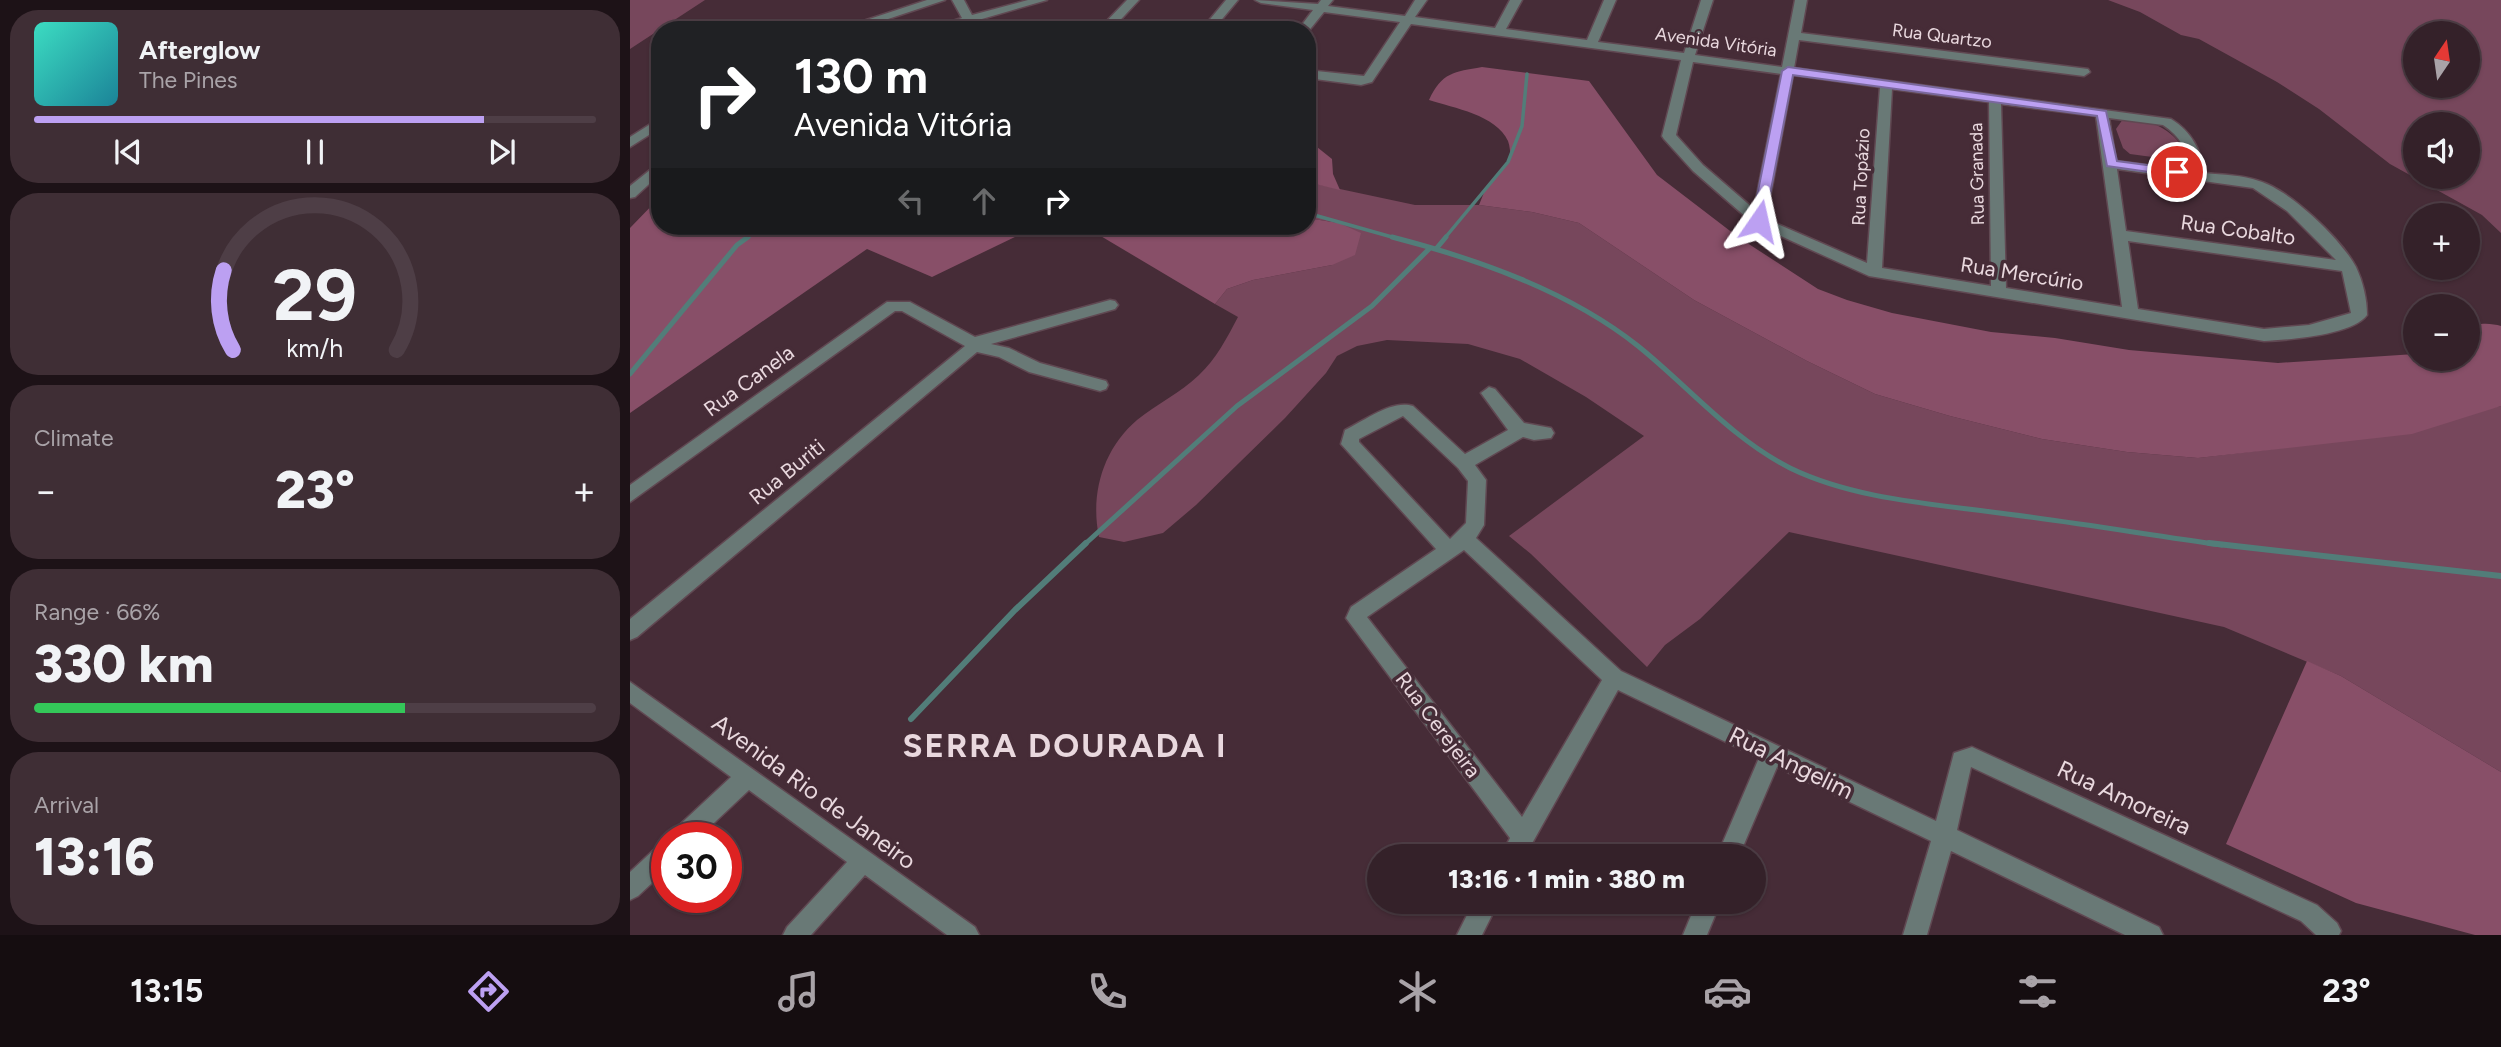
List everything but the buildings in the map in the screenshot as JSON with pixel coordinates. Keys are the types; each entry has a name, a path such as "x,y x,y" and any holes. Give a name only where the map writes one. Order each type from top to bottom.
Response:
{"street":[{"path":"871,21 939,0"},
{"path":"958,0 968,18"},
{"path":"958,21 1041,0"},
{"path":"1113,21 1133,0"},
{"path":"1214,21 1232,0"},
{"name":"Avenida Vitória","path":"1261,0 1324,4 1407,20 2166,122 2188,136 2199,175"},
{"path":"1316,75 1361,81 1369,78 1421,0"},
{"path":"1499,32 1516,0"},
{"path":"1591,44 1610,0"},
{"path":"1688,58 1707,0"},
{"path":"1759,221 1801,0"},
{"path":"1311,21 1324,4"},
{"name":"Rua Quartzo","path":"1795,36 2084,72"},
{"name":"Rua Mercúrio","path":"1688,58 1669,136 1671,142 1759,221 1874,272 2264,335 2308,332 2353,320 2359,315 2348,267"},
{"name":"Rua Topázio","path":"1874,272 1886,83"},
{"name":"Rua Granada","path":"1995,98 1999,291"},
{"path":"2102,113 2131,314"},
{"path":"630,143 651,128"},
{"path":"2111,164 2266,187 2275,192 2338,252 2348,267"},
{"path":"630,194 651,174"},
{"name":"Rua Cobalto","path":"2121,235 2348,267"},
{"name":"Rua Canela","path":"630,495 895,305 905,306 974,346"},
{"path":"974,346 1110,305"},
{"path":"974,346 1003,352 1035,368 1100,385"},
{"name":"Rua Buriti","path":"630,631 974,346"},
{"path":"1489,393 1520,431 1533,435 1545,433"},
{"name":"Rua Angelim","path":"1464,463 1407,410 1400,410 1350,435 1349,439 1350,444 1457,545 1614,678 2151,935"},
{"path":"1457,545 1475,525 1477,480 1464,463 1520,431"},
{"name":"Rua Cerejeira","path":"1457,545 1358,612 1356,618 1517,844"},
{"path":"1519,844 1614,678"},
{"name":"Avenida Rio de Janeiro","path":"634,699 748,776 967,935"},
{"path":"1733,844 1772,753"},
{"name":"Rua Amoreira","path":"1944,837 1959,768 1962,760 1972,757 2309,913 2329,931"},
{"path":"699,822 748,776"},
{"path":"1915,935 1944,837"},
{"path":"795,935 864,860"},
{"path":"630,888 651,868"},
{"path":"1469,935 1481,914"},
{"path":"1695,935 1704,914"}],"shaded area":[{"path":"630,0 705,0 673,21 651,21 651,35 630,49"},
{"path":"2108,0 2501,0 2501,233 2480,214 2480,203 2460,203 2435,189 2480,189 2480,112 2403,112 2403,171 2319,109 2277,82 2199,39 2181,35 2140,12"},
{"path":"1482,67 1589,81 1657,175 1738,237 1818,289 1847,300 1892,313 1991,332 2055,338 2129,350 2278,363 2403,355 2403,371 2480,371 2480,324 2493,324 2501,326 2501,406 2412,434 2198,458 2127,452 2042,439 1875,394 1694,300 1579,223 1532,212 1479,205 1485,190 1511,158 1508,141 1502,132 1484,119 1429,100 1444,79 1464,70"},
{"path":"2123,119 2141,120 2164,129 2183,147 2182,161 2130,154 2123,148 2116,129"},
{"path":"1316,146 1332,159 1333,174 1340,190 1316,184"},
{"path":"1316,184 1415,205 1479,205 1532,212 1579,223 1694,300 1875,394 2042,439 2127,452 2198,458 2316,444 2501,406 2501,772 2341,676 2224,627 1789,532 1700,619 1665,645 1647,667 1509,536 1644,436 1586,397 1520,359 1468,344 1387,340 1357,346 1337,356 1326,373 1285,418 1196,505 1163,533 1124,542 1099,537 1096,505 1102,473 1108,458 1115,444 1137,420 1192,381 1216,355 1238,317 1215,304 1227,289 1253,280 1332,265 1339,223 1316,219"},
{"path":"651,206 651,235 1019,235 932,277 867,249 630,413 630,228"},
{"path":"1316,219 1339,223 1361,233 1355,255 1332,265 1253,280 1227,289 1215,304 1099,235 1316,235"},
{"path":"2307,661 2341,676 2501,772 2501,935 2475,935 2356,903 2226,844"}],"waterway":[{"path":"1444,239 1508,162 1522,126 1527,74"},
{"path":"1316,216 1394,238"},
{"path":"745,239 751,235"},
{"path":"630,374 737,245 748,237"},
{"path":"1436,249 1446,237"},
{"path":"1394,238 1399,239"},
{"path":"1394,238 1430,248"},
{"path":"1084,545 1237,406 1372,306 1430,248"},
{"path":"1430,248 1521,279 1611,326 1657,362 1729,427 1769,456 1815,479 1896,499 2222,545"},
{"path":"911,719 1015,610 1086,543"},
{"path":"2209,543 2501,576"}],"district":[{"name":"SERRA DOURADA I","path":"1065,745"}],"route":[{"path":"1759,221 1788,71 2102,113 2111,164 2177,172"}]}
